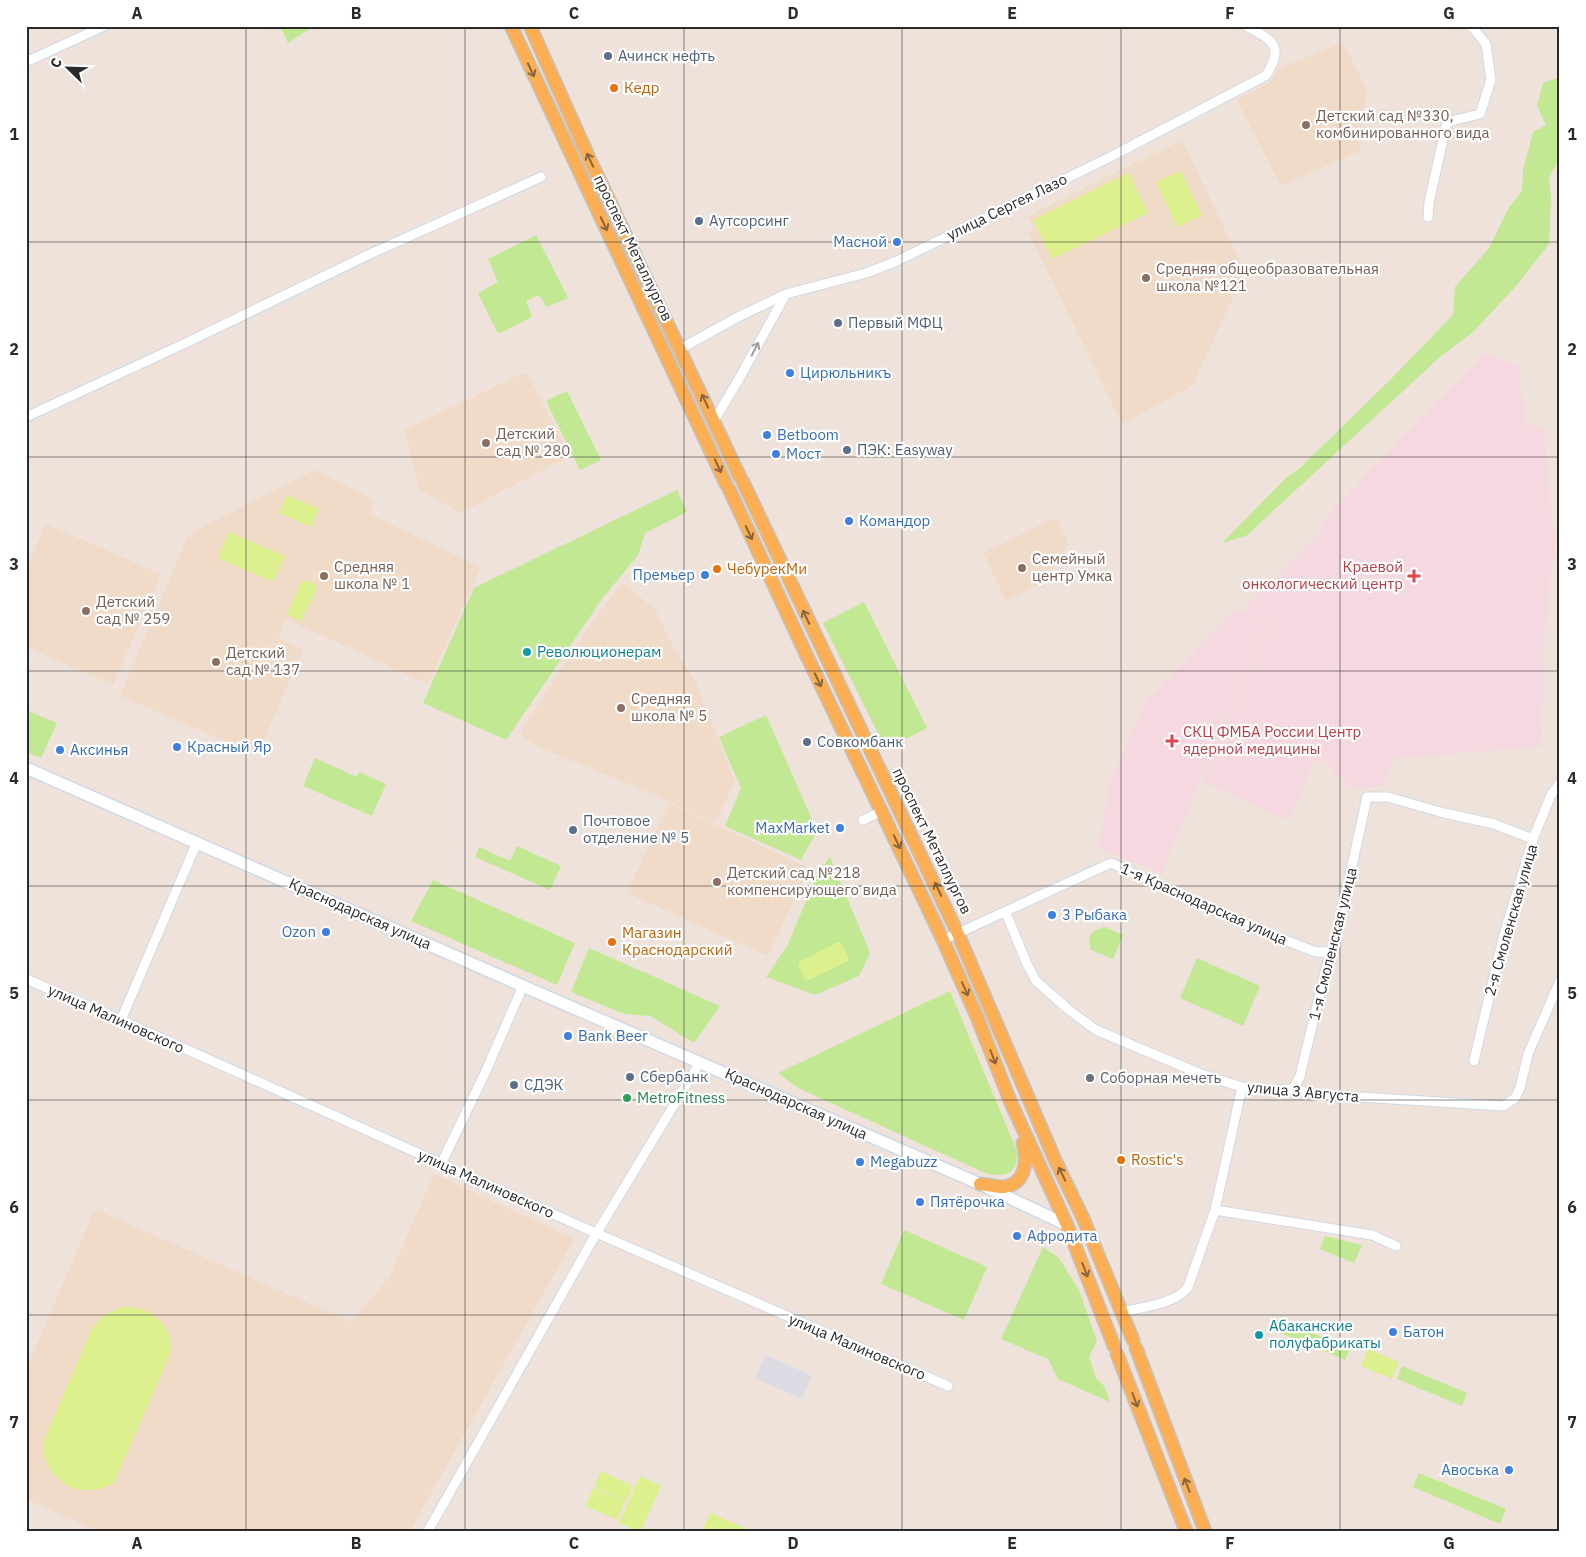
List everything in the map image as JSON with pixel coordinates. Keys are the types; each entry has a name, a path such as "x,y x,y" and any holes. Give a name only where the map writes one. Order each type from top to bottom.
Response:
{"main road":[{"name":"проспект Металлургов","path":"511,26 668,357 801,644 943,940 977,1017 1011,1103 1067,1225 1186,1531"},
{"name":"проспект Металлургов","path":"530,26 590,160 958,934 1055,1160 1083,1218 1123,1312 1205,1531"},
{"path":"668,357 680,349"},
{"name":"Краснодарская улица","path":"26,768 980,1184 1067,1225"},
{"path":"980,1184 1003,1187 1020,1177 1025,1169 1027,1156 1011,1103"},
{"path":"1067,1225 1083,1218"}],"street":[{"path":"26,62 104,26"},
{"name":"улица Сергея Лазо","path":"680,349 738,317 786,294 866,274 897,260 1112,156 1265,76 1276,56 1274,46 1268,39 1246,26"},
{"path":"1428,217 1429,202 1447,122 1480,114 1491,80 1486,44 1470,26"},
{"path":"26,417 370,254 541,177"},
{"path":"714,421 786,294"},
{"name":"2-я Смоленская улица","path":"1474,1061 1504,938 1534,840 1551,795 1560,783"},
{"name":"1-я Смоленская улица","path":"1292,1089 1300,1076 1330,952 1335,944 1348,894 1367,797 1388,797 1444,813 1494,824 1534,840"},
{"path":"864,820 882,811"},
{"path":"121,1020 197,842"},
{"name":"1-я Краснодарская улица","path":"943,940 1006,913 1111,863 1256,929 1316,952 1330,952"},
{"name":"улица 3 Августа","path":"1006,913 1036,981 1069,1010 1096,1030 1201,1074 1242,1087 1269,1090 1292,1089 1313,1094 1503,1106 1515,1098 1520,1088 1528,1054 1560,981"},
{"name":"улица Малиновского","path":"26,979 596,1234 948,1386"},
{"path":"441,1164 485,1073 523,986"},
{"path":"428,1531 596,1234 700,1062"},
{"path":"1123,1312 1183,1295 1188,1287 1215,1210 1242,1087"},
{"path":"1215,1210 1372,1235 1396,1246"}],"shaded area":[{"name":"Детский сад №330, комбинированного вида","path":"1343,42 1366,88 1360,151 1281,186 1236,99 1269,83 1278,69"},
{"name":"Средняя общеобразовательная школа №121","path":"1182,140 1245,271 1193,385 1122,424 1028,232 1034,228 1028,216"},
{"name":"Краевой онкологический центр","path":"1485,354 1519,366 1525,421 1535,429 1544,428 1554,548 1543,644 1542,747 1394,758 1382,786 1351,788 1321,759 1314,761 1289,820 1202,782 1269,623 1245,613 1248,605 1317,537 1334,508"},
{"name":"Детский сад № 280","path":"528,374 570,456 460,513 420,490 405,430 519,375"},
{"name":"Средняя школа № 1","path":"314,470 370,498 373,504 369,514 481,567 428,684 286,619 278,638 303,649 258,755 120,696 187,538 193,532"},
{"name":"Семейный центр Умка","path":"1057,517 1069,545 1042,583 1006,601 983,553"},
{"name":"Детский сад № 259","path":"46,524 161,574 113,685 26,647 26,569"},
{"name":"Средняя школа № 5","path":"622,582 655,609 673,646 696,682 735,782 715,823 658,796 536,746 519,734 588,628"},
{"name":"СКЦ ФМБА России Центр ядерной медицины","path":"1235,610 1267,623 1161,873 1099,848 1110,781 1146,702"},
{"name":"Детский сад №218 компенсирующего вида","path":"669,803 809,868 768,956 627,893"},
{"path":"434,1174 574,1239 410,1531 98,1531 26,1499 26,1370 95,1209 351,1322 389,1278"},
{"path":"766,1355 812,1376 802,1399 755,1378"}],"green space":[{"path":"280,26 314,26 288,43"},
{"path":"1560,77 1560,158 1549,177 1551,198 1549,244 1516,286 1473,332 1440,357 1246,536 1222,543 1287,477 1300,468 1391,379 1453,315 1455,287 1489,248 1508,209 1522,191 1523,170 1533,132 1546,125 1537,106 1543,83"},
{"path":"1181,171 1202,216 1177,227 1156,182"},
{"path":"1129,173 1148,213 1052,259 1033,220"},
{"path":"536,235 568,298 547,307 539,295 526,301 532,317 498,334 478,293 498,282 488,259"},
{"path":"567,391 601,460 580,470 546,401"},
{"path":"677,490 687,512 645,533 638,555 602,599 506,740 423,703 474,588"},
{"path":"287,495 319,509 311,527 279,513"},
{"path":"229,532 285,556 273,582 218,558"},
{"path":"304,580 316,585 317,589 301,621 288,615 288,612 301,582"},
{"path":"864,602 927,728 886,749 823,623"},
{"path":"26,710 57,723 41,758 26,752"},
{"path":"766,715 817,831 801,860 725,826 741,788 719,737"},
{"path":"315,758 357,777 359,772 386,784 372,816 303,786"},
{"path":"517,846 561,866 550,890 475,857 479,847 510,861"},
{"path":"830,857 870,953 859,976 815,995 766,977 787,946 818,873"},
{"path":"433,880 575,943 557,985 411,921"},
{"path":"1105,927 1123,935 1113,959 1091,950 1089,941 1091,934"},
{"path":"838,942 841,943 849,958 848,961 809,980 805,979 798,966 799,962"},
{"path":"589,948 720,1006 694,1043 650,1016 624,1014 571,992"},
{"path":"1197,958 1260,986 1243,1026 1180,998"},
{"path":"950,991 1017,1151 1016,1165 1004,1174 985,1173 798,1088 778,1073"},
{"path":"904,1230 987,1267 964,1320 881,1284"},
{"path":"1325,1236 1362,1245 1354,1263 1320,1249"},
{"path":"1043,1247 1059,1258 1079,1290 1097,1341 1089,1357 1096,1378 1104,1386 1110,1402 1058,1379 1048,1359 1001,1339"},
{"path":"122,1307 142,1310 158,1319 168,1333 170,1354 114,1483 89,1490 77,1489 66,1485 57,1478 45,1457 43,1443 92,1329 103,1316"},
{"path":"1283,1320 1350,1349 1345,1360 1278,1332"},
{"path":"1368,1349 1399,1362 1392,1379 1361,1366"},
{"path":"1402,1366 1467,1393 1462,1406 1397,1379"},
{"path":"601,1471 633,1486 626,1501 594,1486"},
{"path":"1419,1473 1506,1509 1500,1524 1413,1487"},
{"path":"640,1476 661,1486 641,1531 637,1531 619,1523"},
{"path":"594,1487 625,1501 617,1520 585,1506"},
{"path":"710,1513 752,1531 702,1531"}],"place":[{"name":"Ачинск нефть","path":"608,56"},
{"name":"Кедр","path":"614,88"},
{"name":"Детский сад №330, комбинированного вида","path":"1306,125"},
{"name":"Аутсорсинг","path":"699,221"},
{"name":"Масной","path":"897,242"},
{"name":"Средняя общеобразовательная школа №121","path":"1146,278"},
{"name":"Первый МФЦ","path":"838,323"},
{"name":"Цирюльникъ","path":"790,373"},
{"name":"Betboom","path":"767,435"},
{"name":"Детский сад № 280","path":"486,443"},
{"name":"ПЭК: Easyway","path":"847,450"},
{"name":"Мост","path":"776,454"},
{"name":"Командор","path":"849,521"},
{"name":"Семейный центр Умка","path":"1022,568"},
{"name":"ЧебурекМи","path":"717,569"},
{"name":"Премьер","path":"705,575"},
{"name":"Средняя школа № 1","path":"324,576"},
{"name":"Краевой онкологический центр","path":"1414,576"},
{"name":"Детский сад № 259","path":"86,611"},
{"name":"Революционерам","path":"527,652"},
{"name":"Детский сад № 137","path":"216,662"},
{"name":"Средняя школа № 5","path":"621,708"},
{"name":"СКЦ ФМБА России Центр ядерной медицины","path":"1172,741"},
{"name":"Совкомбанк","path":"807,742"},
{"name":"Красный Яр","path":"177,747"},
{"name":"Аксинья","path":"60,750"},
{"name":"MaxMarket","path":"840,828"},
{"name":"Почтовое отделение № 5","path":"573,830"},
{"name":"Детский сад №218 компенсирующего вида","path":"717,882"},
{"name":"3 Рыбака","path":"1052,915"},
{"name":"Ozon","path":"326,932"},
{"name":"Магазин Краснодарский","path":"612,942"},
{"name":"Bank Beer","path":"568,1036"},
{"name":"Сбербанк","path":"630,1077"},
{"name":"Соборная мечеть","path":"1090,1078"},
{"name":"СДЭК","path":"514,1085"},
{"name":"MetroFitness","path":"627,1098"},
{"name":"Rostic's","path":"1121,1160"},
{"name":"Megabuzz","path":"860,1162"},
{"name":"Пятёрочка","path":"920,1202"},
{"name":"Афродита","path":"1017,1236"},
{"name":"Батон","path":"1393,1332"},
{"name":"Абаканские полуфабрикаты","path":"1259,1335"},
{"name":"Авоська","path":"1509,1470"}]}
